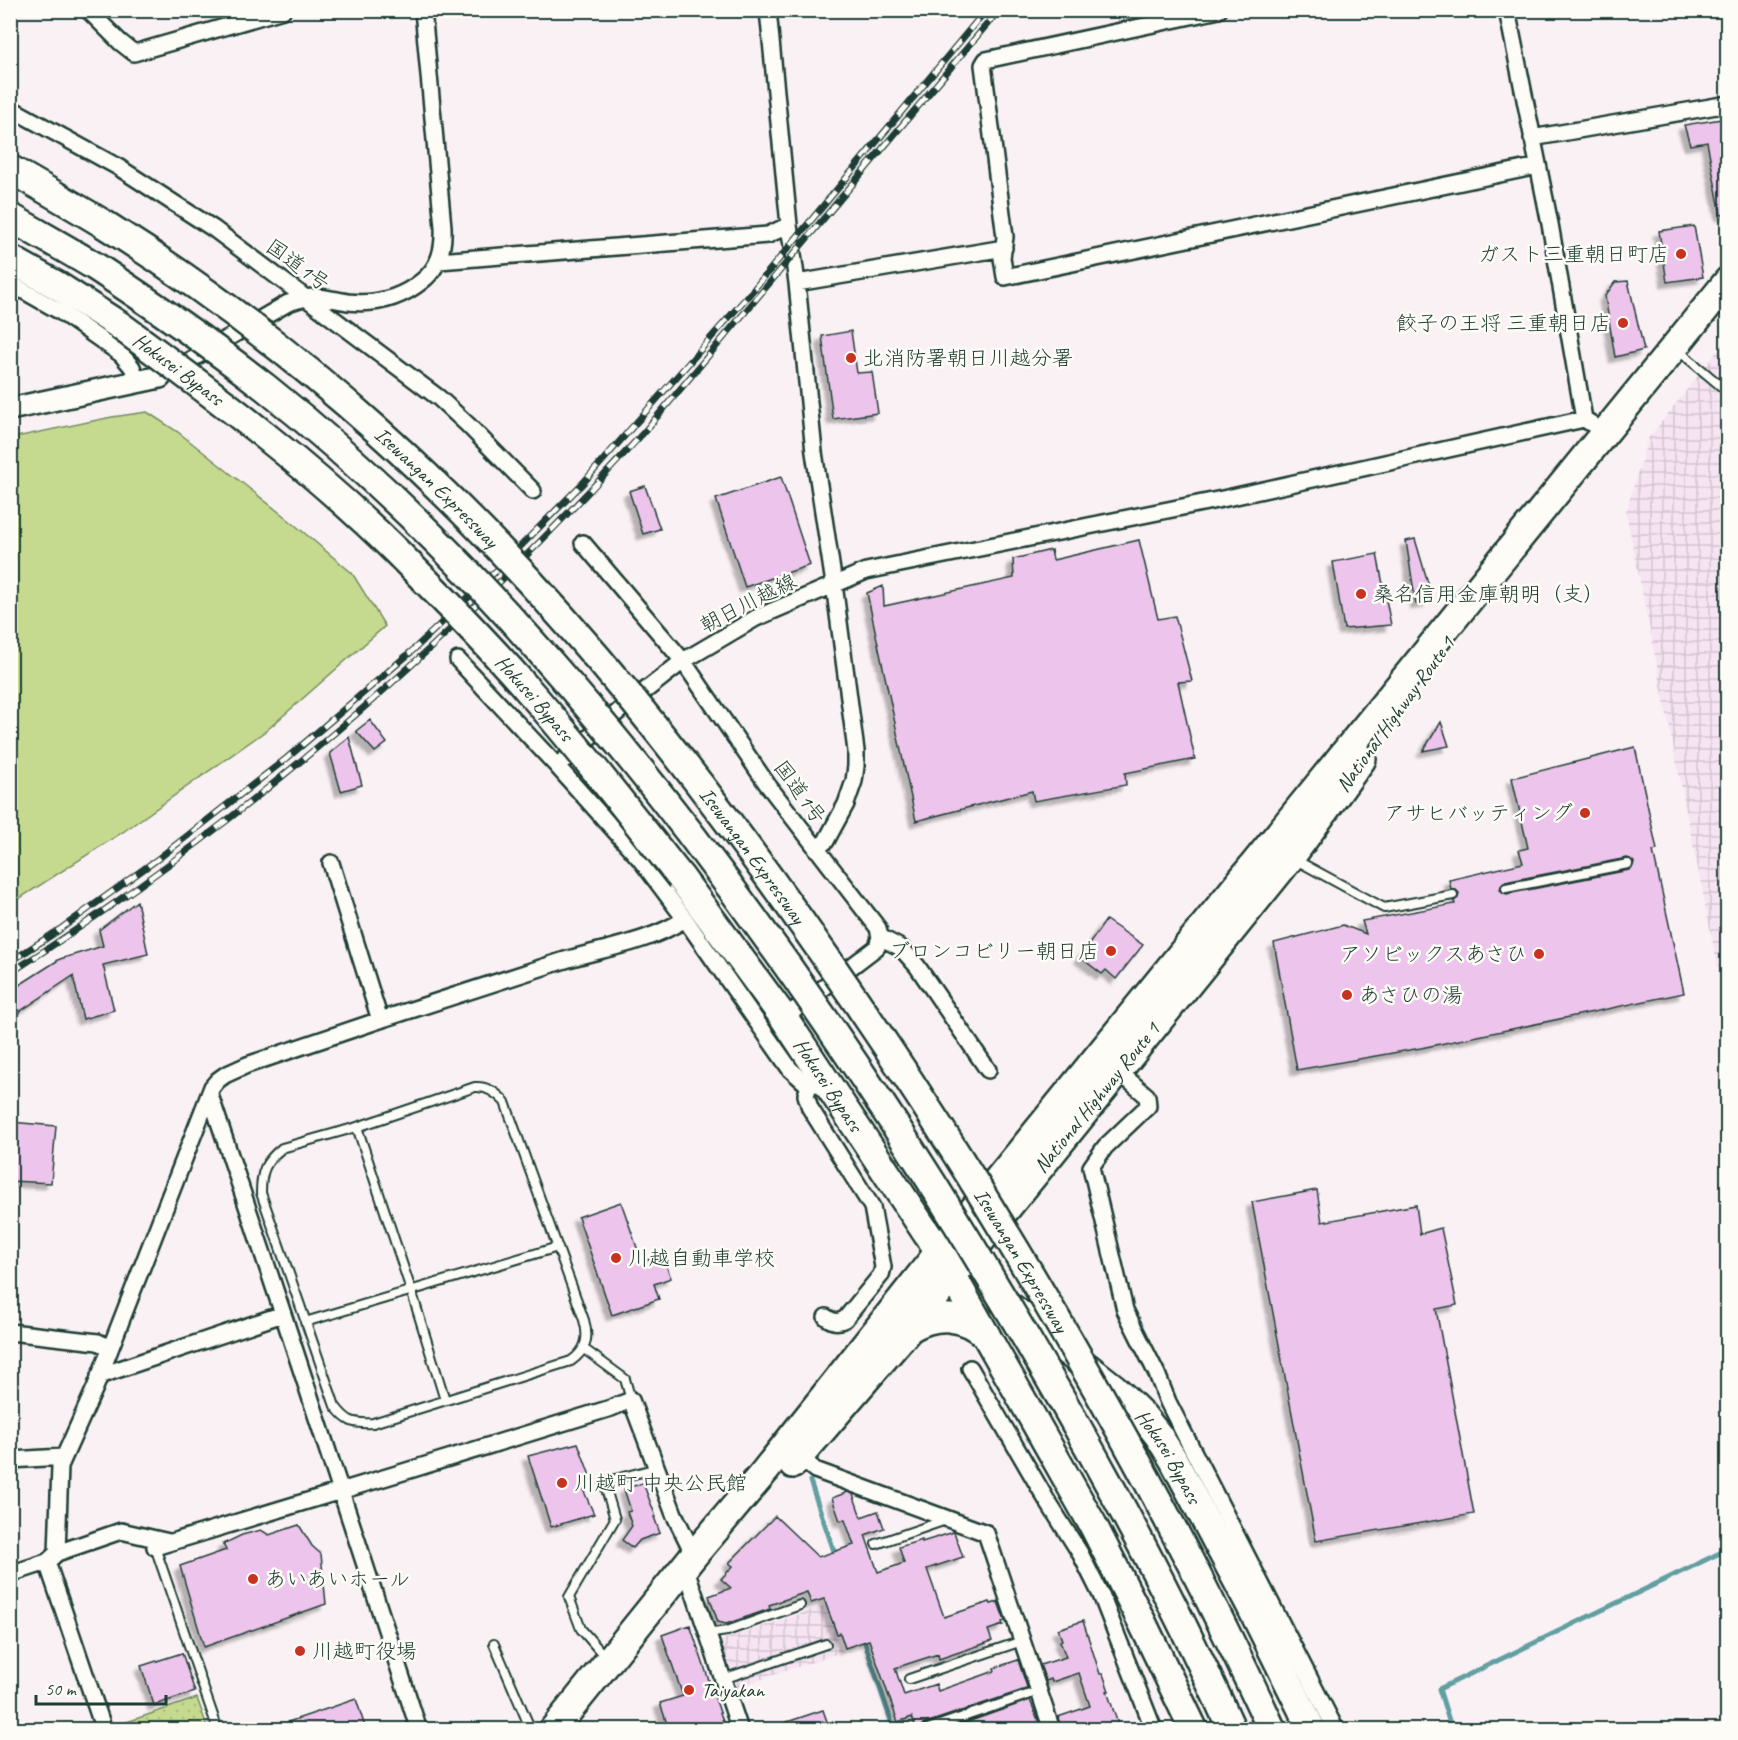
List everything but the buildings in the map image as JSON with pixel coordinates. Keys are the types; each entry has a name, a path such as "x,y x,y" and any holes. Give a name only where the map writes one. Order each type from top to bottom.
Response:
{"highway":[{"name":"Isewangan Expressway","path":"10,169 110,228 205,292 293,358 376,430 456,504 532,584 605,666 678,756 746,844 818,944 897,1060 970,1174 1051,1308 1133,1454 1198,1576 1272,1730"},
{"name":"Isewangan Expressway","path":"10,217 93,265 182,324 267,389 352,462 430,534 505,612 578,694 648,779 794,975 869,1084 940,1196 1023,1332 1096,1463 1167,1595 1232,1730"},
{"name":"Hokusei Bypass","path":"10,259 119,325 265,435 332,492 396,551 467,623 529,691 611,788 681,878 784,1018 818,1083 950,1265 1118,1574 1194,1730"},
{"name":"National Highway Route 1","path":"691,1567 765,1471 950,1265 1118,1071 1291,857 1540,513 1594,425 1674,347 1728,281"},
{"name":"National Highway Route 1","path":"553,1730 612,1657 691,1567 800,1457 910,1328 950,1265 1540,513"},
{"name":"Hokusei Bypass","path":"950,1265 1114,1388 1142,1415 1158,1435 1249,1603 1310,1725"},
{"path":"910,1328 933,1318 954,1318 977,1327 987,1336"}],"street":[{"path":"88,10 134,53 283,10"},
{"path":"10,409 160,377 288,303 307,297 349,302 375,302 394,298 413,288 428,276 439,261 443,243 443,227 423,10"},
{"path":"768,10 813,452 834,584 856,751 854,782 846,804 826,841 816,849"},
{"path":"1219,10 986,60 983,65 1005,237 1002,258 1005,277 1538,166"},
{"path":"1507,10 1594,425"},
{"path":"1532,138 1728,105"},
{"name":"国道1号","path":"10,108 118,167 214,230 307,297 439,398 533,491"},
{"path":"439,261 768,235 789,225"},
{"path":"797,283 1004,248"},
{"path":"10,283 61,312 122,354 132,367 138,382"},
{"name":"朝日川越線","path":"683,661 756,618 866,571 1594,425"},
{"name":"国道1号","path":"583,543 683,661 767,784 873,919 880,937"},
{"path":"458,660 640,859 790,1069 818,1083 806,1095 810,1108 872,1208 884,1267 881,1275 845,1319 840,1322 826,1317"},
{"path":"557,766 619,711 683,661"},
{"path":"331,864 380,1020"},
{"path":"104,1730 52,1557 60,1466 99,1376 212,1087 218,1080 247,1065 570,958 614,948 662,932 685,919"},
{"path":"784,1018 870,954 877,947 880,937 901,948 917,966 988,1070"},
{"path":"1118,1071 1147,1096 1148,1106 1105,1147 1091,1167 1125,1310 1157,1374 1168,1402 1336,1730"},
{"path":"210,1095 284,1314 418,1730"},
{"path":"99,1376 284,1314"},
{"path":"10,1332 98,1342 110,1348"},
{"path":"970,1368 1080,1553 1101,1595 1154,1730"},
{"path":"10,1574 121,1531 162,1544 545,1429 631,1400 674,1514 691,1567 707,1634 740,1730"},
{"path":"1142,1415 1168,1402"},
{"path":"1028,1466 1052,1453"},
{"path":"10,1460 63,1457"},
{"path":"800,1457 815,1470 986,1533 1052,1730"}],"lane":[{"path":"1674,347 1728,392"},
{"path":"1291,857 1384,908 1453,895"},
{"path":"1506,888 1628,864"},
{"path":"474,1087 481,1087 495,1092 505,1102 558,1247 587,1331 584,1349 571,1361 373,1423 351,1422 335,1407 261,1193 261,1178 267,1163 282,1149 357,1127 474,1087"},
{"path":"357,1127 445,1400"},
{"path":"305,1322 558,1247"},
{"path":"584,1349 624,1379 631,1400"},
{"path":"612,1657 581,1629 569,1597 615,1519 604,1482 657,1468"},
{"path":"876,1544 950,1519"},
{"path":"162,1544 218,1730"},
{"path":"707,1634 727,1631 800,1605"},
{"path":"909,1678 1022,1641"},
{"path":"494,1644 531,1730"},
{"path":"723,1679 825,1644"},
{"path":"925,1730 1039,1691"}],"shaded area":[{"path":"1727,339 1727,1013 1626,512 1648,439"},
{"path":"826,1605 842,1652 735,1688 719,1641"}],"green space":[{"path":"147,412 178,432 352,573 385,626 267,730 123,832 11,904 11,438"},
{"path":"197,1698 208,1729 116,1729 115,1726"}],"waterway":[{"path":"810,1481 836,1557"},
{"path":"1452,1730 1439,1689 1728,1549"},
{"path":"863,1637 894,1730"}],"railway":[{"path":"10,962 59,930 159,858 287,758 411,652 497,570 583,483 754,289 986,10"},
{"path":"10,973 97,915 182,854 265,790 346,723 500,582 645,431 999,10"}],"place":[{"name":"ガスト三重朝日町店","path":"1681,254"},
{"name":"餃子の王将 三重朝日店","path":"1623,323"},
{"name":"北消防署朝日川越分署","path":"851,358"},
{"name":"桑名信用金庫朝明（支）","path":"1361,594"},
{"name":"アサヒバッティング","path":"1585,813"},
{"name":"ブロンコビリー朝日店","path":"1111,951"},
{"name":"アソビックスあさひ","path":"1539,954"},
{"name":"あさひの湯","path":"1347,995"},
{"name":"川越自動車学校","path":"616,1258"},
{"name":"川越町 中央公民館","path":"562,1483"},
{"name":"あいあいホール","path":"253,1579"},
{"name":"川越町役場","path":"300,1651"},
{"name":"Taiyakan","path":"689,1690"}]}
